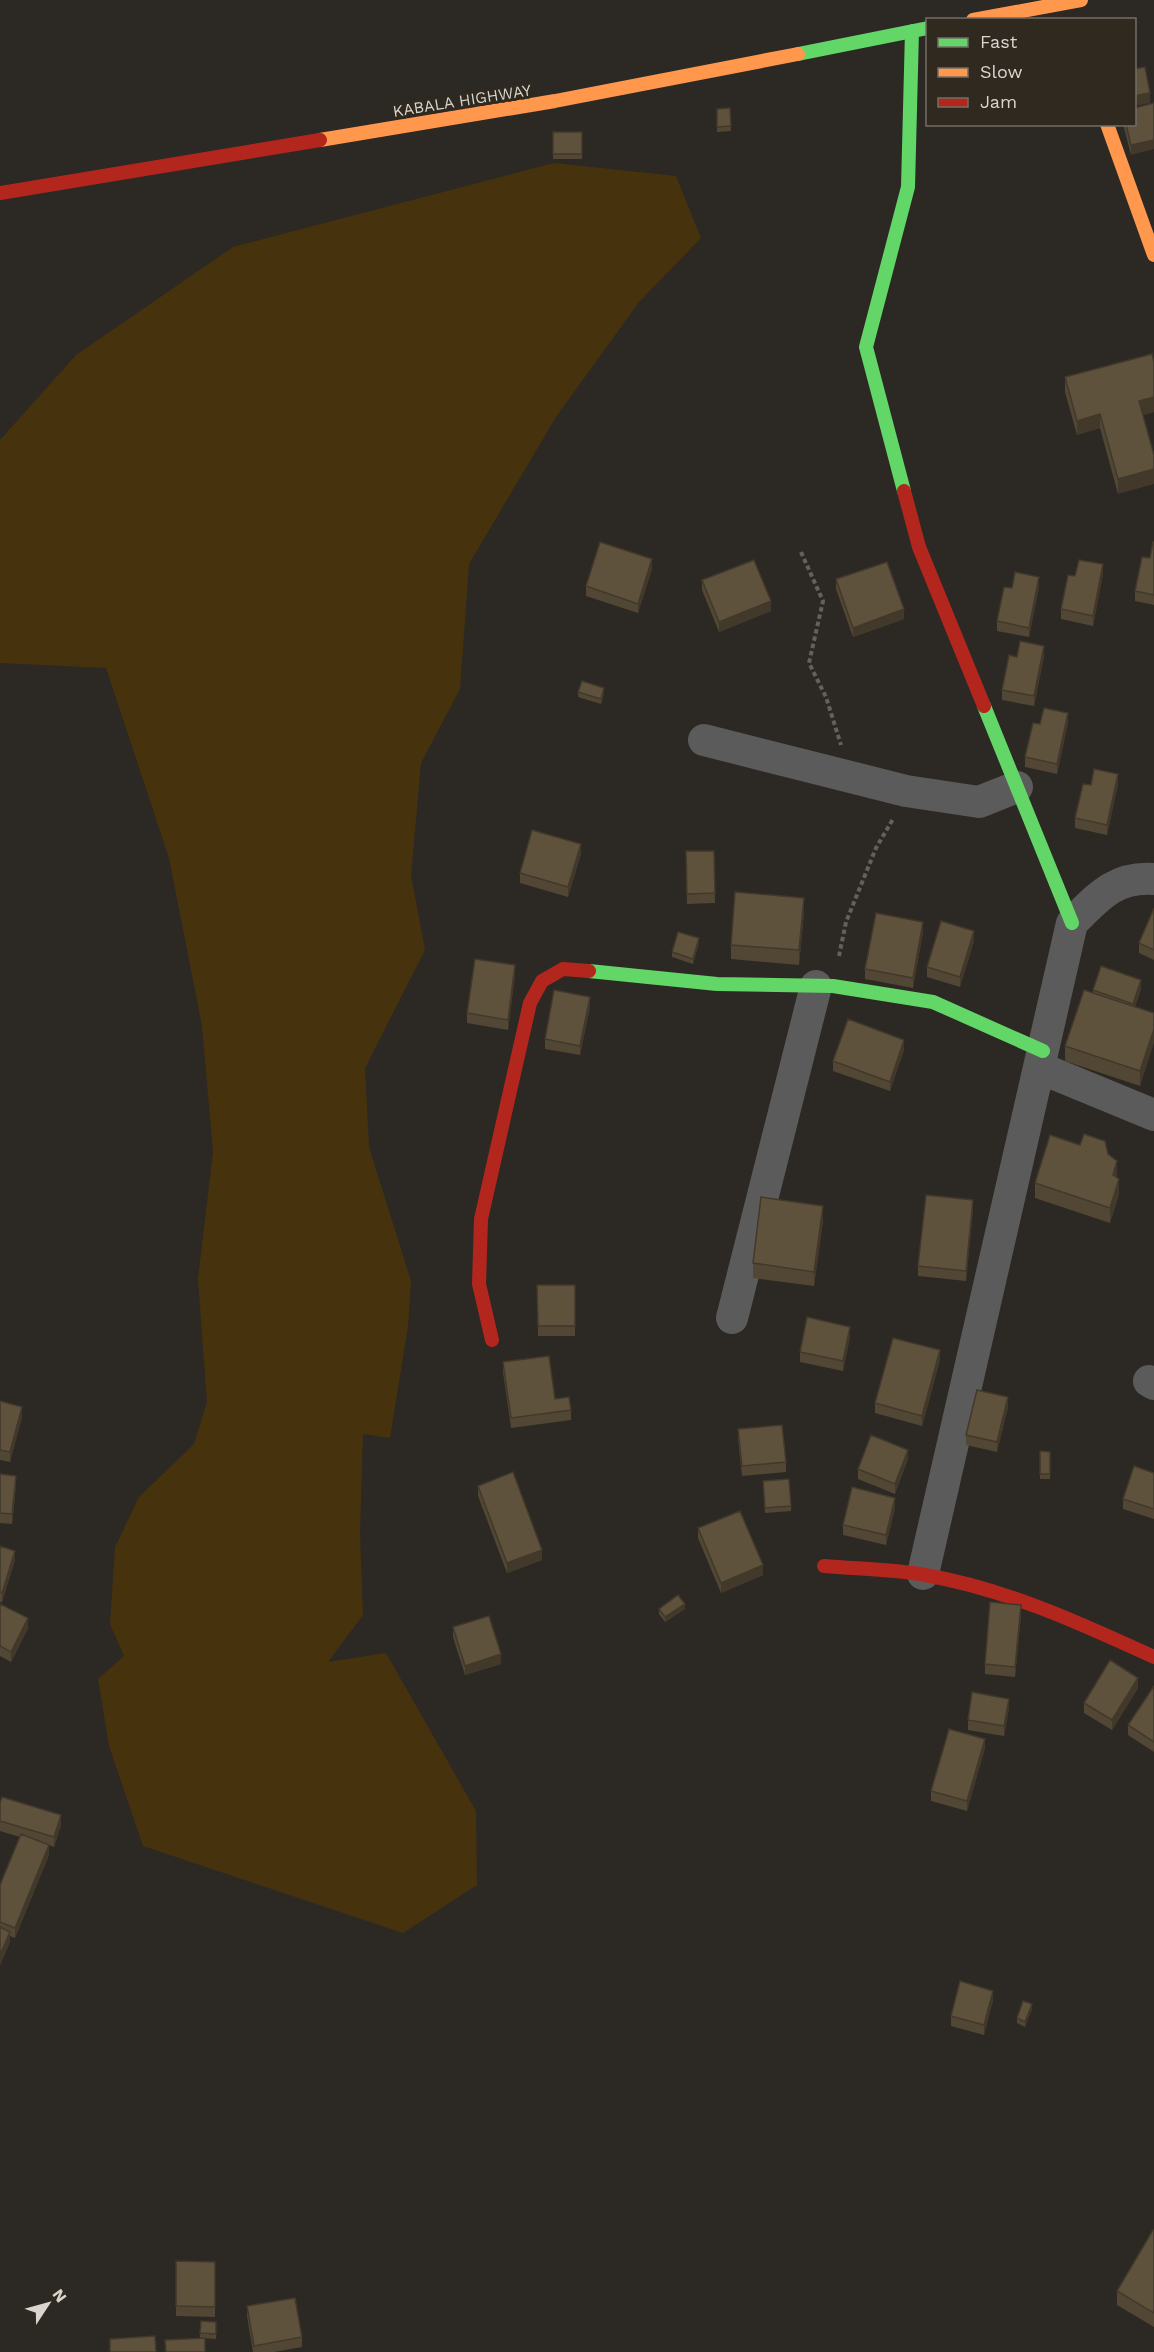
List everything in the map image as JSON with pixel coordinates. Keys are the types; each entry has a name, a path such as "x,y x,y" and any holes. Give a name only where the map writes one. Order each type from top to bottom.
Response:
{"street":[{"path":"994,18 1047,13 1081,0"},
{"name":"KABALA HIGHWAY","path":"0,193 555,101 926,28"},
{"path":"912,32 908,187 866,347 919,547 1072,923"},
{"path":"1108,126 1148,218 1154,255"},
{"path":"704,740 906,791 979,802 1017,787"},
{"path":"923,1574 1072,923 1096,899 1119,882 1154,879"},
{"path":"492,1340 479,1284 481,1220 530,1003 542,981 563,969 717,984 824,986 933,1002 1042,1060 1154,1115"},
{"path":"732,1318 824,986"},
{"path":"824,1566 923,1574 966,1583 1047,1610 1154,1657"}],"path":[{"path":"801,552 823,601 808,663 826,697 850,777"},
{"path":"824,986 846,922 876,848 906,791"}],"shaded area":[{"path":"554,163 676,176 701,238 639,302 556,417 469,564 460,689 421,763 411,875 425,950 365,1068 369,1147 411,1281 408,1326 390,1438 363,1434 360,1533 363,1615 328,1662 386,1653 476,1811 477,1885 403,1933 143,1846 109,1746 98,1679 124,1656 110,1624 115,1547 139,1497 194,1444 207,1402 198,1279 213,1152 202,1026 169,858 106,668 0,663 0,440 76,355 233,247"}],"building":[{"path":"1145,67 1150,93 1136,96 1136,69"},
{"path":"1154,103 1154,140 1131,145 1126,126 1136,126 1136,108"},
{"path":"730,108 731,126 717,127 717,109"},
{"path":"553,132 582,132 582,154 553,154"},
{"path":"1152,354 1154,397 1139,401 1154,455 1154,469 1118,479 1100,414 1077,421 1065,377"},
{"path":"600,542 652,559 638,604 586,586"},
{"path":"1153,542 1154,595 1135,591 1142,557 1150,558"},
{"path":"754,560 771,601 719,622 702,580"},
{"path":"1079,560 1103,564 1093,616 1061,609 1068,575 1075,576"},
{"path":"887,562 904,609 853,628 836,579"},
{"path":"1015,572 1039,577 1029,628 997,621 1004,587 1012,588"},
{"path":"1020,641 1044,646 1034,696 1002,690 1009,655 1017,657"},
{"path":"582,681 604,688 601,699 578,692"},
{"path":"1044,708 1068,713 1057,764 1025,757 1033,723 1040,724"},
{"path":"1094,769 1118,774 1107,825 1075,818 1083,784 1091,785"},
{"path":"532,830 581,844 568,887 520,873"},
{"path":"686,851 714,851 715,893 687,894"},
{"path":"735,892 804,898 799,950 731,945"},
{"path":"1154,908 1154,950 1139,943"},
{"path":"876,913 923,922 913,978 865,969"},
{"path":"941,921 974,931 960,977 927,967"},
{"path":"678,932 699,938 693,959 672,952"},
{"path":"475,959 515,965 508,1020 467,1013"},
{"path":"1101,966 1141,980 1133,1004 1093,990"},
{"path":"554,990 590,997 580,1046 545,1039"},
{"path":"1084,990 1154,1013 1154,1029 1140,1071 1065,1046"},
{"path":"848,1019 904,1040 890,1082 833,1061"},
{"path":"1084,1134 1105,1141 1108,1154 1117,1161 1113,1175 1119,1179 1110,1208 1035,1183 1050,1135 1080,1145"},
{"path":"926,1195 973,1200 966,1271 918,1266"},
{"path":"761,1197 823,1206 814,1272 753,1263"},
{"path":"537,1285 575,1285 575,1326 538,1326"},
{"path":"807,1317 850,1327 843,1361 800,1352"},
{"path":"893,1338 940,1350 922,1416 875,1403"},
{"path":"549,1356 555,1399 569,1397 571,1410 511,1418 503,1362"},
{"path":"977,1390 1008,1397 997,1442 966,1435"},
{"path":"0,1401 22,1407 10,1452 0,1450"},
{"path":"782,1425 786,1462 742,1466 738,1429"},
{"path":"871,1435 908,1450 895,1484 858,1469"},
{"path":"1040,1451 1050,1452 1050,1474 1040,1474"},
{"path":"1134,1466 1154,1473 1154,1509 1123,1499"},
{"path":"513,1472 542,1550 507,1563 478,1486"},
{"path":"0,1474 16,1476 12,1514 0,1513"},
{"path":"789,1479 791,1506 765,1508 763,1481"},
{"path":"852,1487 895,1498 886,1535 843,1525"},
{"path":"740,1511 763,1565 721,1583 698,1528"},
{"path":"0,1546 15,1551 2,1593 0,1592"},
{"path":"678,1595 685,1604 665,1617 659,1609"},
{"path":"990,1602 1021,1605 1015,1667 985,1664"},
{"path":"0,1604 28,1618 11,1652 0,1646"},
{"path":"489,1616 501,1654 465,1666 453,1627"},
{"path":"1110,1660 1138,1678 1112,1720 1084,1703"},
{"path":"1154,1686 1154,1742 1128,1725"},
{"path":"972,1692 1009,1699 1004,1726 968,1720"},
{"path":"949,1729 985,1739 967,1801 931,1791"},
{"path":"2,1797 61,1815 54,1837 0,1821"},
{"path":"21,1834 49,1845 15,1928 0,1922 0,1885"},
{"path":"0,1927 10,1932 0,1955"},
{"path":"960,1981 993,1991 984,2025 951,2016"},
{"path":"1023,2001 1032,2004 1025,2022 1017,2018"},
{"path":"1154,2231 1154,2313 1117,2291"},
{"path":"176,2261 215,2262 215,2307 176,2306"},
{"path":"295,2298 302,2337 254,2346 247,2306"},
{"path":"201,2321 216,2322 216,2334 200,2333"},
{"path":"155,2336 156,2352 110,2352 110,2339"},
{"path":"205,2338 205,2352 166,2352 165,2340"}],"traffic: fast":[{"path":"798,54 926,28"},
{"path":"904,491 866,347 908,187 912,31"},
{"path":"984,706 1072,923"},
{"path":"589,971 717,984 833,986 933,1002 1043,1051"}],"traffic: slow":[{"path":"984,18 1081,0"},
{"path":"320,140 555,101 798,54"},
{"path":"1108,126 1154,255"}],"traffic: jam":[{"path":"0,193 320,140"},
{"path":"904,491 919,547 984,706"},
{"path":"492,1340 479,1284 481,1219 530,1003 542,981 563,969 589,971"},
{"path":"824,1566 913,1573 985,1589 1042,1608 1154,1657"}]}
